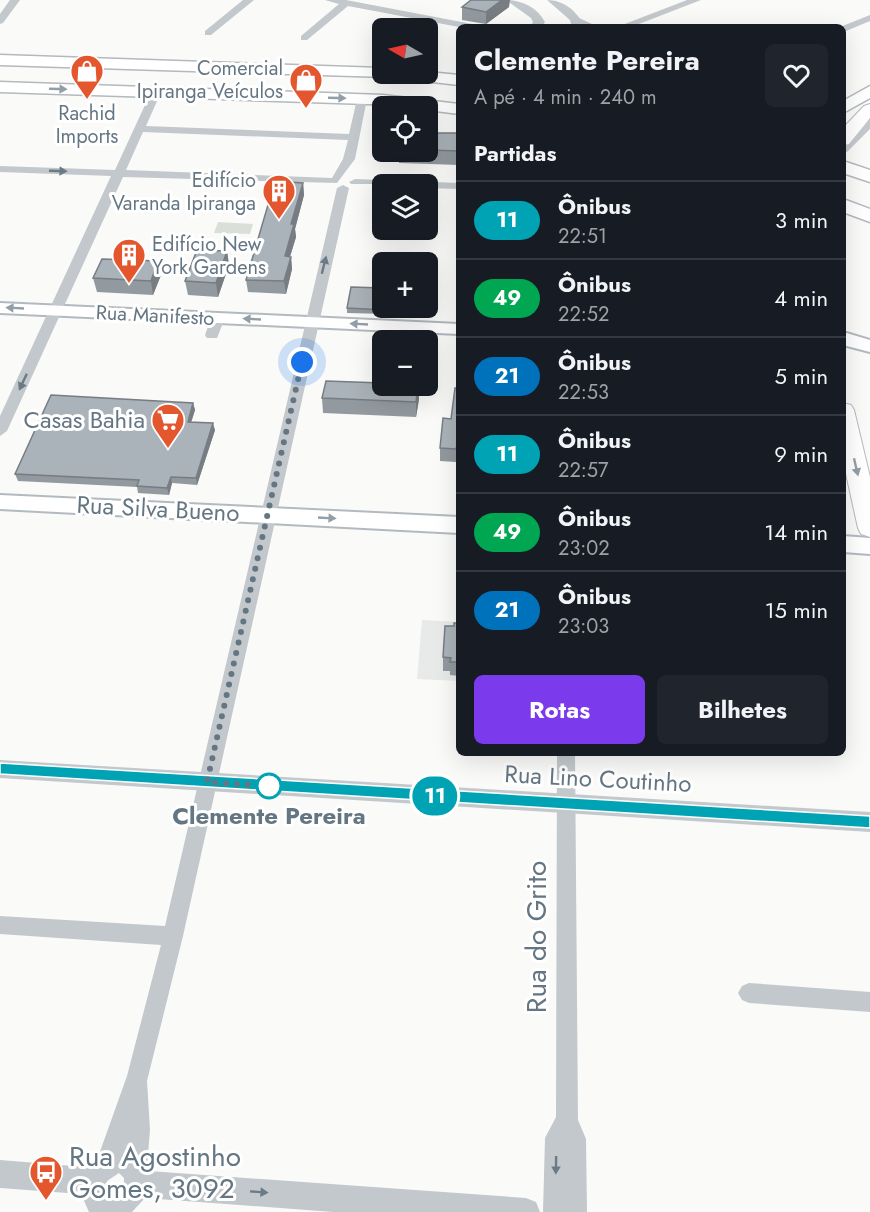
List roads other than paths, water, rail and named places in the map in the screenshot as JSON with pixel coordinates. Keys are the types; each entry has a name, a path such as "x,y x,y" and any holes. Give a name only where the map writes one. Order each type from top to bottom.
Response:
{"highway":[{"path":"0,60 372,73"},
{"path":"438,78 456,80"},
{"path":"0,87 362,99 456,109"},
{"path":"846,106 870,91"},
{"path":"846,168 870,176"},
{"path":"846,206 870,216"}],"main road":[{"path":"846,136 870,109"},
{"name":"Rua Manifesto","path":"0,308 56,310 215,326 311,322 456,329"},
{"path":"846,340 855,344 870,346"},
{"path":"846,423 870,528"},
{"name":"Rua Silva Bueno","path":"0,502 456,525"},
{"path":"846,544 870,546"}],"street":[{"path":"0,21 15,0"},
{"path":"208,33 249,0"},
{"path":"330,0 456,24"},
{"path":"511,0 536,16 538,24"},
{"path":"552,0 576,23"},
{"path":"630,24 696,0"},
{"path":"304,38 346,3"},
{"path":"846,28 870,18"},
{"path":"0,431 156,92"},
{"path":"115,1190 139,1130 138,1076 173,936 269,514 311,322 338,182 349,159 362,99"},
{"path":"139,129 354,136"},
{"path":"846,147 867,129"},
{"path":"0,169 338,182 353,185 349,159"},
{"path":"354,180 372,181"},
{"path":"438,185 456,186"},
{"name":"Rua do Grito","path":"566,756 567,1120 575,1139 574,1212"},
{"name":"Rua Lino Coutinho","path":"0,769 870,822"},
{"path":"0,925 173,936"},
{"path":"749,993 870,1002"},
{"name":"Rua do Grito","path":"555,1212 556,1138 567,1120"},
{"path":"0,1174 115,1190 526,1212"}],"place":[{"name":"Rachid Imports","path":"87,100"},
{"name":"Comercial Ipiranga Veículos","path":"306,109"},
{"name":"Edifício Varanda Ipiranga","path":"279,220"},
{"name":"Edifício New York Gardens","path":"129,284"},
{"name":"Casas Bahia","path":"168,449"},
{"name":"Clemente Pereira","path":"269,786"},
{"name":"Rua Agostinho Gomes, 3092","path":"46,1201"}]}
